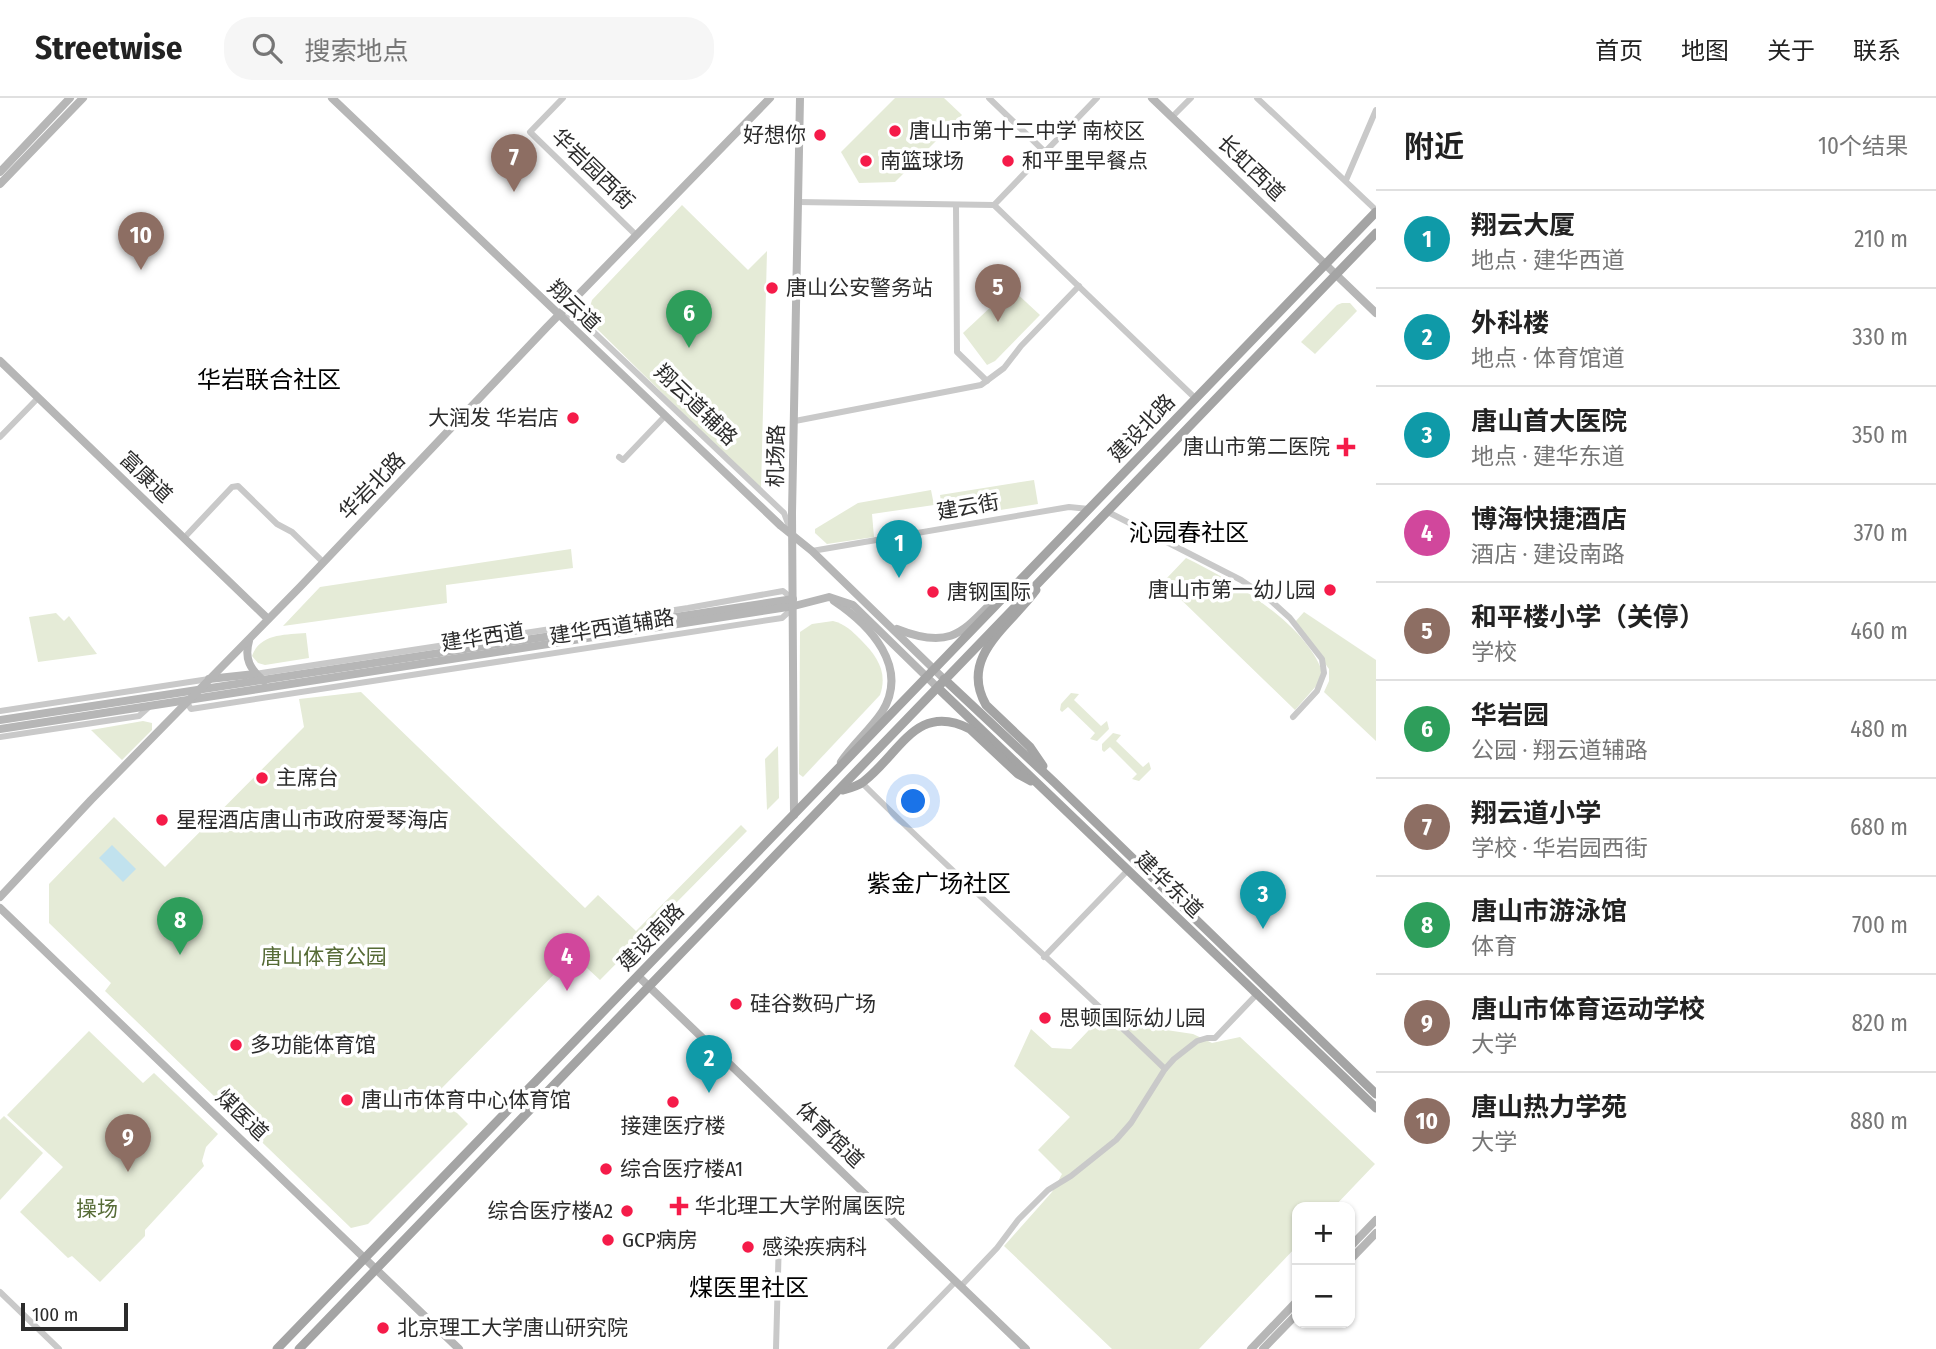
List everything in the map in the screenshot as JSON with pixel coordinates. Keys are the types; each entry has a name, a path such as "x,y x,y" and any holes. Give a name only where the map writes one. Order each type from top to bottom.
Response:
{"main road":[{"name":"建设北路","path":"934,669 1376,211"},
{"name":"建设北路","path":"941,683 1376,233"},
{"path":"1053,566 1027,603 983,651 978,678 981,696 986,705 1030,747 1054,782"},
{"name":"建设南路","path":"277,1349 934,669"},
{"name":"建设南路","path":"299,1349 941,683"},
{"name":"建华东道","path":"941,683 1054,782 1376,1094"},
{"name":"建华东道","path":"941,683 1046,790 1376,1108"},
{"path":"838,792 862,783 916,728 929,722 948,721 970,729 1018,774 1046,790"}],"street":[{"path":"0,172 70,98"},
{"path":"0,184 83,98"},
{"name":"华岩园西街","path":"563,98 530,132 636,235"},
{"name":"华岩北路","path":"0,897 770,98"},
{"name":"机场路","path":"794,815 793,581 800,98"},
{"path":"989,98 1045,152"},
{"path":"994,205 1097,98"},
{"name":"长虹西道","path":"1152,98 1376,313"},
{"path":"1172,117 1191,98"},
{"path":"1257,98 1376,211"},
{"name":"翔云道","path":"337,100 558,315 794,538 812,551"},
{"path":"1346,180 1376,110"},
{"path":"797,202 994,205 1195,398"},
{"path":"956,205 957,352 987,381"},
{"path":"795,421 961,390 987,381 1004,368 1021,346 1079,286"},
{"name":"翔云道辅路","path":"558,315 583,322 784,513 794,538"},
{"name":"富康道","path":"0,360 268,619"},
{"path":"0,437 38,398"},
{"path":"619,457 623,460 665,416"},
{"path":"184,538 232,487 238,486 277,524 292,532 323,562"},
{"name":"建云街","path":"812,551 1069,507 1089,509"},
{"path":"1106,512 1241,580 1269,598 1290,618 1322,659 1324,673 1317,691 1293,717"},
{"path":"794,555 801,551 812,551 934,669 941,683"},
{"path":"891,627 920,639 932,640 951,636 964,629 1037,563"},
{"path":"793,581 796,593 806,602"},
{"name":"建华西道辅路","path":"255,674 783,591 793,603"},
{"path":"829,597 853,605 928,677 941,683"},
{"path":"829,597 849,611 874,636 885,652 892,677 890,692 881,714 852,745 829,779"},
{"name":"建华西道","path":"0,720 829,597"},
{"name":"建华西道","path":"0,729 793,603"},
{"path":"250,638 246,652 249,666 264,681"},
{"path":"0,711 255,674"},
{"path":"0,737 139,716 150,706"},
{"path":"862,783 1044,957 1077,983 1165,1069"},
{"path":"1044,957 1128,870"},
{"name":"煤医道","path":"0,908 459,1349"},
{"name":"体育馆道","path":"638,976 1026,1349"},
{"path":"890,1349 998,1248 1018,1220 1048,1190 1091,1161 1116,1140 1140,1110 1165,1069 1197,1041 1215,1038 1258,993"},
{"path":"1355,1242 1376,1220"},
{"path":"1355,1255 1376,1233"},
{"path":"776,1349 779,1238"},
{"path":"0,1292 59,1349"},
{"path":"1251,1349 1292,1306"},
{"path":"1263,1349 1292,1319"}],"green space":[{"path":"895,98 944,98 962,115 895,182 859,183 841,152"},
{"path":"682,205 748,270 767,251 761,490 590,322 588,313 592,300"},
{"path":"1011,288 1040,315 995,361 987,365 963,333"},
{"path":"1342,303 1350,303 1357,311 1315,354 1301,342"},
{"path":"1034,480 1038,504 944,519 940,495"},
{"path":"931,490 934,505 872,514 874,537 827,544 815,533 815,529 858,503"},
{"path":"571,549 573,568 446,585 447,603 283,626 320,587"},
{"path":"1186,558 1264,604 1299,636 1313,653 1322,671 1317,685 1295,710 1170,589 1173,586 1166,579"},
{"path":"1304,612 1376,660 1376,741 1324,692 1329,681 1329,669 1295,622"},
{"path":"56,613 64,621 69,616 97,654 38,662 29,617"},
{"path":"833,621 851,631 872,652 882,672 882,687 880,695 803,777 799,774 800,632 812,624"},
{"path":"306,633 309,658 265,665 258,663 252,656 256,648 267,639"},
{"name":"唐山体育公园","path":"361,692 585,908 598,895 636,931 741,825 747,831 600,980 573,955 437,1093 468,1124 368,1224 351,1228 105,991 111,983 49,923 49,884 114,817 165,867 304,727 299,699"},
{"path":"1071,693 1079,694 1074,700 1101,726 1107,721 1109,729 1097,741 1090,739 1095,733 1068,707 1062,712 1060,710 1061,704"},
{"path":"143,721 152,723 152,730 122,760 91,730"},
{"path":"1113,733 1121,735 1116,741 1143,767 1149,762 1151,769 1139,781 1132,779 1137,774 1110,747 1104,752 1102,750 1102,744"},
{"path":"778,746 779,798 767,810 765,759"},
{"path":"1105,1013 1113,1022 1193,1034 1212,1043 1240,1037 1375,1164 1339,1202 1292,1202 1292,1251 1199,1349 1112,1349 1004,1246 1052,1192 1062,1174 1038,1150 1070,1117 1014,1066 1031,1029 1052,1048 1071,1049"},
{"name":"操场","path":"89,1031 143,1083 154,1073 218,1134 206,1147 202,1161 204,1166 145,1230 145,1236 100,1282 72,1256 68,1258 20,1212 63,1167 7,1115"},
{"path":"4,1116 43,1153 0,1200 0,1120"}],"water":[{"path":"112,845 136,869 123,882 99,858"}],"place":[{"name":"唐山市第十二中学 南校区","path":"895,131"},
{"name":"好想你","path":"820,135"},
{"name":"南篮球场","path":"866,161"},
{"name":"和平里早餐点","path":"1008,161"},
{"name":"翔云道小学","path":"514,192"},
{"name":"唐山热力学苑","path":"141,270"},
{"name":"唐山公安警务站","path":"772,288"},
{"name":"和平楼小学（关停）","path":"998,322"},
{"name":"华岩园","path":"689,348"},
{"name":"大润发 华岩店","path":"573,418"},
{"name":"唐山市第二医院","path":"1346,447"},
{"name":"翔云大厦","path":"899,578"},
{"name":"唐山市第一幼儿园","path":"1330,590"},
{"name":"唐钢国际","path":"933,592"},
{"name":"主席台","path":"262,778"},
{"name":"星程酒店唐山市政府爱琴海店","path":"162,820"},
{"name":"唐山首大医院","path":"1263,929"},
{"name":"唐山市游泳馆","path":"180,955"},
{"name":"博海快捷酒店","path":"567,991"},
{"name":"硅谷数码广场","path":"736,1004"},
{"name":"思顿国际幼儿园","path":"1045,1018"},
{"name":"多功能体育馆","path":"236,1045"},
{"name":"外科楼","path":"709,1093"},
{"name":"唐山市体育中心体育馆","path":"347,1100"},
{"name":"接建医疗楼","path":"673,1102"},
{"name":"综合医疗楼A1","path":"606,1169"},
{"name":"唐山市体育运动学校","path":"128,1172"},
{"name":"华北理工大学附属医院","path":"679,1206"},
{"name":"综合医疗楼A2","path":"627,1211"},
{"name":"GCP病房","path":"608,1240"},
{"name":"感染疾病科","path":"748,1247"},
{"name":"北京理工大学唐山研究院","path":"383,1328"}],"district":[{"name":"华岩联合社区","path":"269,380"},
{"name":"沁园春社区","path":"1189,533"},
{"name":"紫金广场社区","path":"939,884"},
{"name":"煤医里社区","path":"749,1288"}]}
